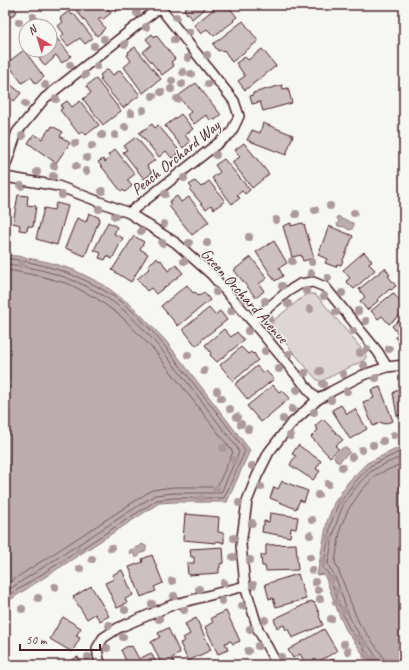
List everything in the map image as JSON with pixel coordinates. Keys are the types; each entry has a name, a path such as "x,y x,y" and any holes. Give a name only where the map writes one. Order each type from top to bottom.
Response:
{"street":[{"path":"5,167 17,132 45,98 159,6"},
{"name":"Peach Orchard Way","path":"129,213 231,133 238,116 234,101 159,6"},
{"name":"Green Orchard Avenue","path":"5,177 58,186 129,213 176,243 212,275 317,400"},
{"path":"252,322 287,292 300,284 313,282 325,287 378,352 387,367"},
{"path":"277,665 258,629 245,586 241,545 248,501 257,476 269,452 290,425 317,400 332,390 363,375 387,367 404,365"},
{"path":"102,665 99,660 97,648 103,638 118,628 172,605 245,586"}],"shaded area":[{"path":"314,294 319,298 366,356 365,359 322,381 316,379 273,328 272,322 304,296"}],"water":[{"path":"338,216 341,219 353,223 352,229 349,230 345,227 338,226"},
{"path":"5,255 48,262 74,270 104,285 132,306 165,340 250,450 227,502 159,503 5,603"},
{"path":"344,447 349,450 349,453 341,459 340,462 337,462 334,457"},
{"path":"404,448 404,665 371,665 346,630 324,574 317,575 327,522 334,503 349,481 367,463 396,449"},
{"path":"142,544 146,546 146,550 138,557 134,556 134,553 131,554 129,552 131,549 134,550"}],"building":[{"path":"5,5 11,5 17,12 5,21"},
{"path":"72,5 105,5 111,13 102,20 100,17 98,19 105,28 103,31 97,36"},
{"path":"110,5 131,5 126,9 123,6 115,12"},
{"path":"189,5 209,5 192,19 184,9"},
{"path":"219,5 225,9 229,7 237,17 214,36 207,29 201,34 194,25"},
{"path":"69,11 72,15 74,14 93,38 85,44 80,38 68,46 60,37 64,34 58,26 63,22 60,18"},
{"path":"243,21 258,41 232,62 224,50 222,52 220,50 218,51 213,44"},
{"path":"152,34 154,37 156,35 175,59 171,62 174,66 162,75 143,52 151,45 146,39"},
{"path":"58,40 71,56 62,63 58,58"},
{"path":"135,47 161,79 143,93 124,67 131,61 127,55 129,54 128,52"},
{"path":"262,49 276,66 245,90 238,81 245,76 236,63 245,57 248,60"},
{"path":"18,55 18,58 30,58 44,77 36,84 31,77 22,83 7,63"},
{"path":"39,58 54,58 45,66"},
{"path":"108,69 113,75 120,70 140,95 123,108 100,80 102,78 100,75"},
{"path":"96,79 121,111 103,125 83,99 91,93 86,86"},
{"path":"5,80 21,93 14,101 6,95 5,97"},
{"path":"196,83 221,115 215,120 213,119 211,121 206,115 194,124 187,115 191,112 178,96"},
{"path":"282,85 283,89 288,88 292,103 263,111 260,102 252,104 250,96 253,95 253,93"},
{"path":"67,101 72,107 80,101 99,125 86,135 83,131 79,134 60,110 63,108 60,106"},
{"path":"181,114 193,129 185,135 190,142 183,148 165,126"},
{"path":"263,123 293,135 286,155 247,140 252,130 260,133"},
{"path":"152,124 155,128 158,125 178,149 176,151 178,153 172,158 166,151 159,157 139,133"},
{"path":"52,126 63,132 60,136 70,143 56,163 28,143 34,134 42,139"},
{"path":"136,137 155,160 147,166 152,173 144,179 123,152 127,150 124,146"},
{"path":"244,143 269,174 252,188 232,162 240,157 235,150"},
{"path":"115,149 135,174 127,180 132,186 125,192 123,190 121,191 98,162 103,159 105,162 110,158 108,155"},
{"path":"224,159 250,190 245,194 242,191 237,195 240,198 232,204 212,178 220,172 215,165"},
{"path":"195,181 201,187 209,181 225,201 214,209 211,205 206,209 190,190 192,188 189,185"},
{"path":"18,195 28,196 27,205 36,206 33,227 28,226 27,231 19,230 20,225 13,223"},
{"path":"177,196 181,202 189,197 209,222 192,235 169,206 171,205 169,202"},
{"path":"5,202 8,202 5,235"},
{"path":"56,203 68,206 57,245 36,239 44,208 54,210"},
{"path":"89,213 100,218 85,256 65,248 77,218 86,222"},
{"path":"108,222 117,227 114,234 123,238 112,259 107,256 105,260 99,258 101,253 94,250"},
{"path":"291,223 291,226 302,223 304,224 314,258 303,261 301,255 292,257 283,226"},
{"path":"329,226 353,236 341,265 337,264 336,267 325,263 327,259 318,255"},
{"path":"134,236 144,242 140,249 148,254 131,282 112,270"},
{"path":"274,241 287,263 279,268 283,276 275,281 256,252"},
{"path":"364,252 372,261 368,263 375,270 354,289 346,281 350,278 343,270"},
{"path":"251,257 267,278 259,284 264,291 256,298 234,270"},
{"path":"157,258 159,261 161,260 168,271 176,265 183,273 156,294 151,288 147,291 137,279 150,268 148,265"},
{"path":"385,268 390,275 388,276 396,286 391,290 390,289 367,310 360,301 365,297 359,289"},
{"path":"187,285 193,293 195,292 199,296 204,292 210,300 178,326 161,306"},
{"path":"393,293 399,300 402,298 404,300 404,312 389,324 382,316 378,319 371,311"},
{"path":"209,308 215,315 220,311 227,320 201,340 202,341 196,346 183,329"},
{"path":"404,316 404,344 402,346 395,337 398,334 392,326"},
{"path":"224,329 231,337 237,332 244,340 217,362 210,355 211,353 205,345"},
{"path":"241,347 248,354 251,352 253,354 254,353 258,360 233,381 220,365"},
{"path":"257,366 263,373 266,371 274,379 248,400 235,384"},
{"path":"401,382 404,382 404,415 397,416 393,393 395,391 403,390"},
{"path":"273,385 279,392 282,390 290,398 261,422 247,406"},
{"path":"380,387 393,421 383,424 382,422 373,426 363,402 374,398 371,390"},
{"path":"341,405 347,414 355,409 367,429 350,439 332,410"},
{"path":"323,419 343,440 335,446 339,449 330,457 311,437 318,430 315,426"},
{"path":"298,445 321,461 316,469 320,471 313,480 290,465 296,456 292,454"},
{"path":"282,481 308,491 304,502 300,500 296,509 270,498 274,487 278,489"},
{"path":"270,513 298,517 296,529 291,528 290,537 262,532 264,521 269,522"},
{"path":"185,514 219,517 218,532 224,533 224,543 216,541 216,543 183,540"},
{"path":"296,544 298,570 266,571 265,566 262,566 261,555 266,555 266,545"},
{"path":"223,547 224,563 220,564 219,573 188,575 187,563 194,563 194,557 191,557 190,549"},
{"path":"152,555 163,583 154,587 156,591 141,597 129,567 143,562 142,559"},
{"path":"122,570 133,595 125,599 127,603 117,608 105,583 114,579 112,575"},
{"path":"298,574 306,599 276,607 273,598 269,599 265,584"},
{"path":"91,586 109,616 100,621 95,614 87,619 73,597"},
{"path":"312,601 313,603 314,602 320,615 319,616 323,625 292,638 288,629 286,630 284,625 277,628 274,619"},
{"path":"226,611 240,641 233,644 231,641 225,643 228,650 218,654 205,627 213,622 211,618"},
{"path":"63,617 81,628 76,636 80,638 72,652 50,639"},
{"path":"196,618 211,650 188,661 180,643 185,641 183,638 190,634 185,624"},
{"path":"168,628 180,653 172,658 174,662 162,665 151,642 160,637 158,633"},
{"path":"324,629 337,651 312,665 306,665 300,654 293,658 288,650"},
{"path":"128,646 132,646 139,659 151,653 157,665 128,665 121,650"},
{"path":"78,657 82,665 60,665"},
{"path":"333,659 337,665 324,665"}]}
